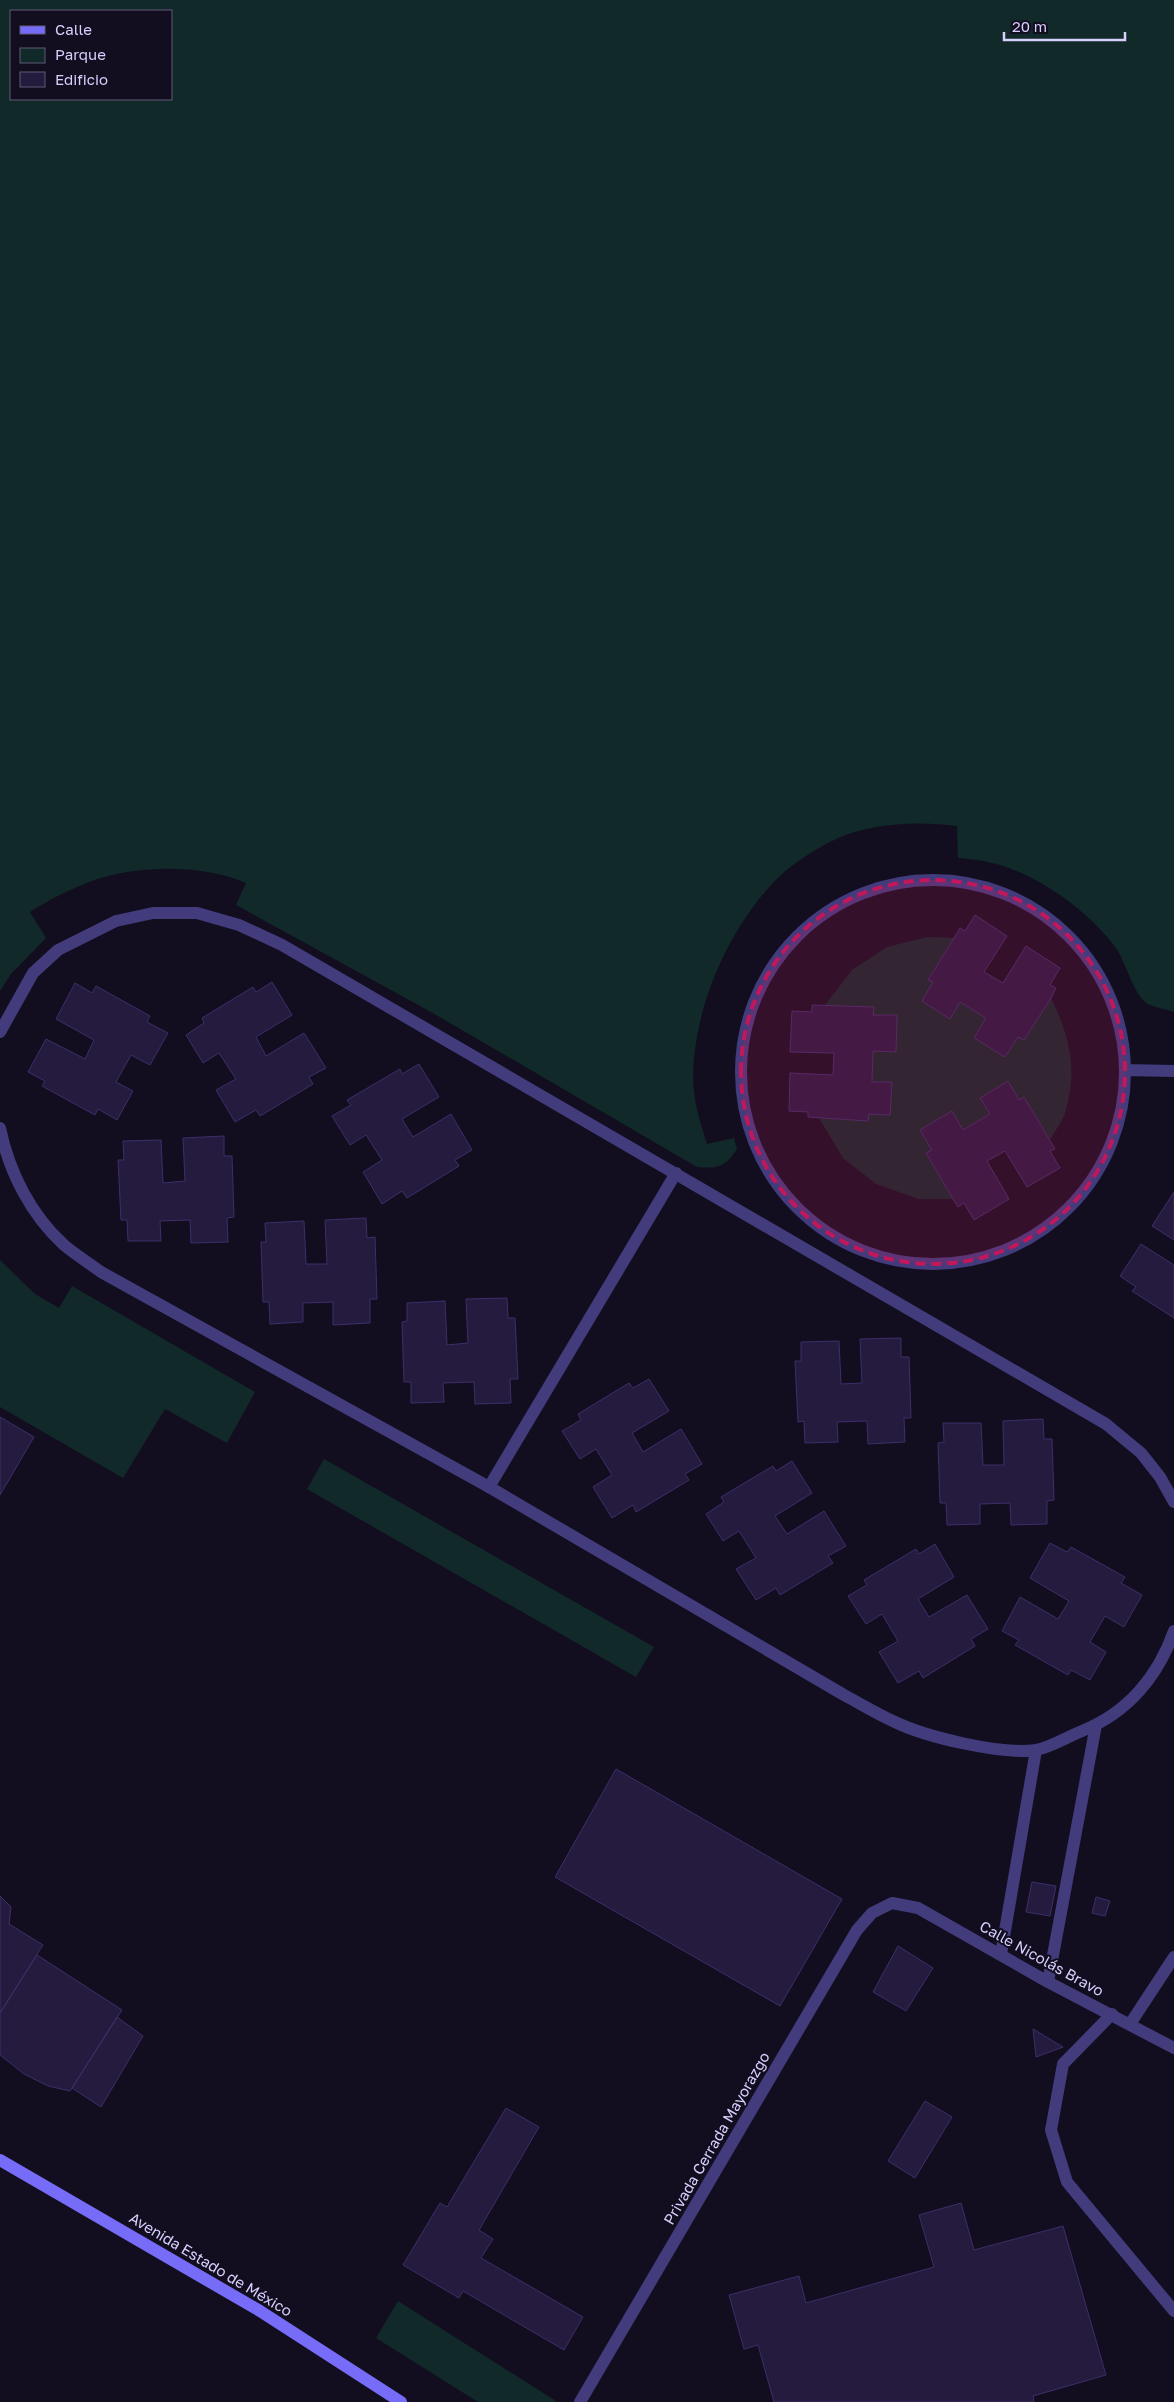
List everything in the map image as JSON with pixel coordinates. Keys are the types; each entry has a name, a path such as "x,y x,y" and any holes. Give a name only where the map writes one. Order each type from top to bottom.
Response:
{"main road":[{"name":"Avenida Estado de México","path":"0,2160 260,2310 401,2402"}],"street":[{"path":"921,879 982,886 1038,910 1087,956 1118,1016 1125,1070 1127,1082 1113,1147 1076,1204 1024,1244 960,1264 892,1262 830,1236 784,1196 753,1144 739,1084 745,1024 769,968 809,922 862,892 921,879"},
{"path":"0,1032 33,973 58,950 116,921 153,913 197,913 239,925 282,945 1106,1424 1141,1453 1160,1477 1174,1502"},
{"path":"1125,1070 1174,1071"},
{"path":"0,1128 16,1179 38,1215 64,1244 101,1272 489,1487 844,1696 896,1723 986,1748 1036,1750 1096,1725 1117,1712 1138,1694 1158,1667 1174,1631"},
{"path":"489,1487 676,1173"},
{"path":"819,1257 830,1236"},
{"path":"1048,1982 1096,1725"},
{"path":"1001,1954 1036,1750"},
{"name":"Calle Nicolás Bravo","path":"892,1903 918,1908 1048,1982 1174,2048"},
{"name":"Privada Cerrada Mayorazgo","path":"580,2402 857,1930 872,1913 892,1903"},
{"path":"1130,2024 1174,1957"},
{"path":"1112,2014 1063,2064 1051,2130 1067,2182 1174,2311"}],"highlighted area":[{"path":"921,879 982,886 1038,910 1087,956 1118,1016 1127,1082 1113,1147 1076,1204 1024,1244 959,1264 893,1262 830,1236 784,1196 753,1144 739,1084 745,1023 769,968 809,922 862,892"}],"green space":[{"path":"0,0 1174,0 1174,1012 1148,1004 1143,1000 1134,986 1116,948 1105,934 1077,907 1026,875 1009,868 984,861 958,858 957,826 942,824 878,827 848,834 826,844 801,859 778,877 755,904 740,926 727,949 706,999 695,1051 694,1094 707,1144 734,1138 737,1149 725,1163 710,1168 697,1167 431,1012 236,905 246,883 228,877 209,872 169,869 129,872 84,884 30,912 46,938 11,974 0,991"},
{"path":"927,937 954,938 928,979 933,982 922,1001 949,1018 960,1002 986,1018 974,1038 1005,1057 1018,1037 1024,1040 1051,998 1063,1026 1070,1054 1071,1082 1069,1097 1064,1116 1050,1140 1024,1097 1019,1100 1008,1082 980,1098 990,1114 963,1130 952,1111 921,1130 932,1150 926,1154 953,1199 919,1199 876,1184 843,1158 819,1118 868,1121 869,1114 890,1115 892,1082 872,1082 873,1051 895,1051 897,1015 873,1015 873,1007 825,1005 852,970 887,947"},
{"path":"0,1260 35,1294 59,1308 72,1286 255,1392 227,1443 165,1409 123,1478 0,1407"},
{"path":"324,1459 654,1647 636,1677 307,1489"},
{"path":"398,2301 556,2401 478,2402 376,2338"}],"building":[{"path":"975,915 1007,936 984,972 1003,983 1026,946 1060,968 1050,985 1056,988 1051,998 1024,1040 1018,1037 1005,1057 974,1038 986,1018 960,1002 950,1019 922,1001 933,982 928,980 960,928 965,931"},
{"path":"272,982 292,1015 256,1037 266,1056 304,1033 326,1068 309,1077 313,1084 260,1116 256,1110 235,1122 216,1090 236,1079 219,1053 203,1063 186,1035 204,1023 202,1018 253,987 256,992"},
{"path":"75,983 92,993 96,986 150,1016 147,1022 168,1033 150,1065 131,1055 116,1082 133,1091 117,1120 98,1109 95,1115 42,1086 45,1081 28,1072 46,1039 85,1059 94,1040 56,1019"},
{"path":"812,1005 874,1007 873,1015 897,1015 896,1052 873,1051 872,1082 892,1082 890,1115 869,1114 868,1121 808,1117 808,1112 789,1111 790,1073 833,1075 834,1053 790,1052 792,1011 812,1012"},
{"path":"419,1064 439,1097 402,1119 413,1137 451,1114 472,1150 455,1160 459,1166 407,1198 402,1191 382,1204 363,1172 382,1160 366,1135 350,1145 332,1116 351,1105 347,1100 400,1069 402,1074"},
{"path":"1008,1081 1019,1100 1024,1097 1055,1149 1050,1151 1060,1168 1027,1187 1005,1151 987,1161 1009,1199 974,1220 964,1203 958,1207 953,1199 926,1153 932,1150 920,1130 952,1111 963,1130 990,1114 980,1098"},
{"path":"224,1136 224,1156 232,1156 234,1217 227,1218 228,1242 191,1243 190,1220 160,1221 161,1241 128,1241 127,1220 121,1220 118,1160 124,1160 123,1141 161,1140 163,1183 185,1181 183,1138"},
{"path":"1174,1192 1174,1240 1152,1226"},
{"path":"366,1218 367,1238 375,1237 377,1299 370,1299 370,1323 333,1325 333,1302 303,1303 303,1322 270,1324 269,1302 263,1302 261,1242 266,1242 265,1223 304,1221 306,1264 327,1264 325,1220"},
{"path":"1141,1244 1174,1265 1174,1318 1132,1291 1136,1287 1120,1276"},
{"path":"507,1298 508,1318 515,1318 518,1379 510,1379 511,1403 475,1404 474,1382 443,1383 444,1402 411,1403 411,1382 404,1382 402,1322 407,1321 407,1303 445,1301 447,1345 468,1343 466,1299"},
{"path":"901,1338 901,1357 909,1357 911,1418 904,1418 905,1442 868,1444 867,1421 837,1422 838,1442 805,1443 804,1421 798,1422 795,1361 801,1361 801,1342 839,1341 841,1384 862,1383 860,1339"},
{"path":"649,1379 669,1411 632,1433 643,1452 681,1429 702,1464 685,1474 689,1480 636,1512 633,1505 612,1518 593,1487 612,1475 596,1449 580,1459 562,1431 581,1420 578,1414 629,1383 633,1388"},
{"path":"0,1417 34,1437 0,1495"},
{"path":"1043,1419 1044,1439 1052,1439 1054,1500 1047,1501 1047,1524 1011,1525 1010,1503 980,1504 980,1524 947,1525 946,1503 940,1503 938,1443 944,1442 943,1423 981,1423 983,1465 1004,1465 1003,1421"},
{"path":"792,1461 812,1493 775,1516 787,1534 824,1511 846,1546 828,1556 833,1563 780,1595 776,1588 756,1600 736,1569 756,1558 739,1531 723,1541 706,1514 724,1502 721,1497 773,1466 776,1471"},
{"path":"1050,1543 1067,1552 1071,1547 1125,1577 1121,1583 1142,1595 1124,1627 1105,1616 1090,1642 1106,1652 1090,1680 1071,1670 1068,1675 1015,1645 1019,1640 1002,1631 1020,1597 1058,1619 1069,1601 1030,1578"},
{"path":"935,1544 954,1577 918,1599 929,1617 967,1595 988,1629 971,1639 975,1646 923,1678 919,1671 898,1683 879,1652 898,1641 882,1614 866,1624 848,1596 867,1585 864,1580 916,1549 919,1554"},
{"path":"616,1769 842,1899 780,2006 555,1877"},
{"path":"1032,1882 1056,1886 1050,1916 1026,1912"},
{"path":"0,1896 11,1907 9,1924 43,1945 0,2013"},
{"path":"1096,1897 1110,1901 1105,1916 1092,1913"},
{"path":"898,1946 933,1968 906,2011 873,1992"},
{"path":"37,1955 122,2010 70,2091 48,2086 24,2074 0,2055 0,2013"},
{"path":"117,2017 143,2036 101,2107 72,2088"},
{"path":"1033,2029 1063,2047 1036,2057"},
{"path":"925,2101 952,2117 915,2178 888,2161"},
{"path":"506,2108 539,2127 479,2230 493,2239 481,2258 583,2317 564,2350 463,2291 459,2298 403,2265 440,2203 447,2207"},
{"path":"961,2203 974,2250 1063,2226 1106,2375 1033,2396 1034,2402 774,2402 758,2345 744,2349 729,2295 799,2276 806,2303 934,2267 919,2215"}]}
